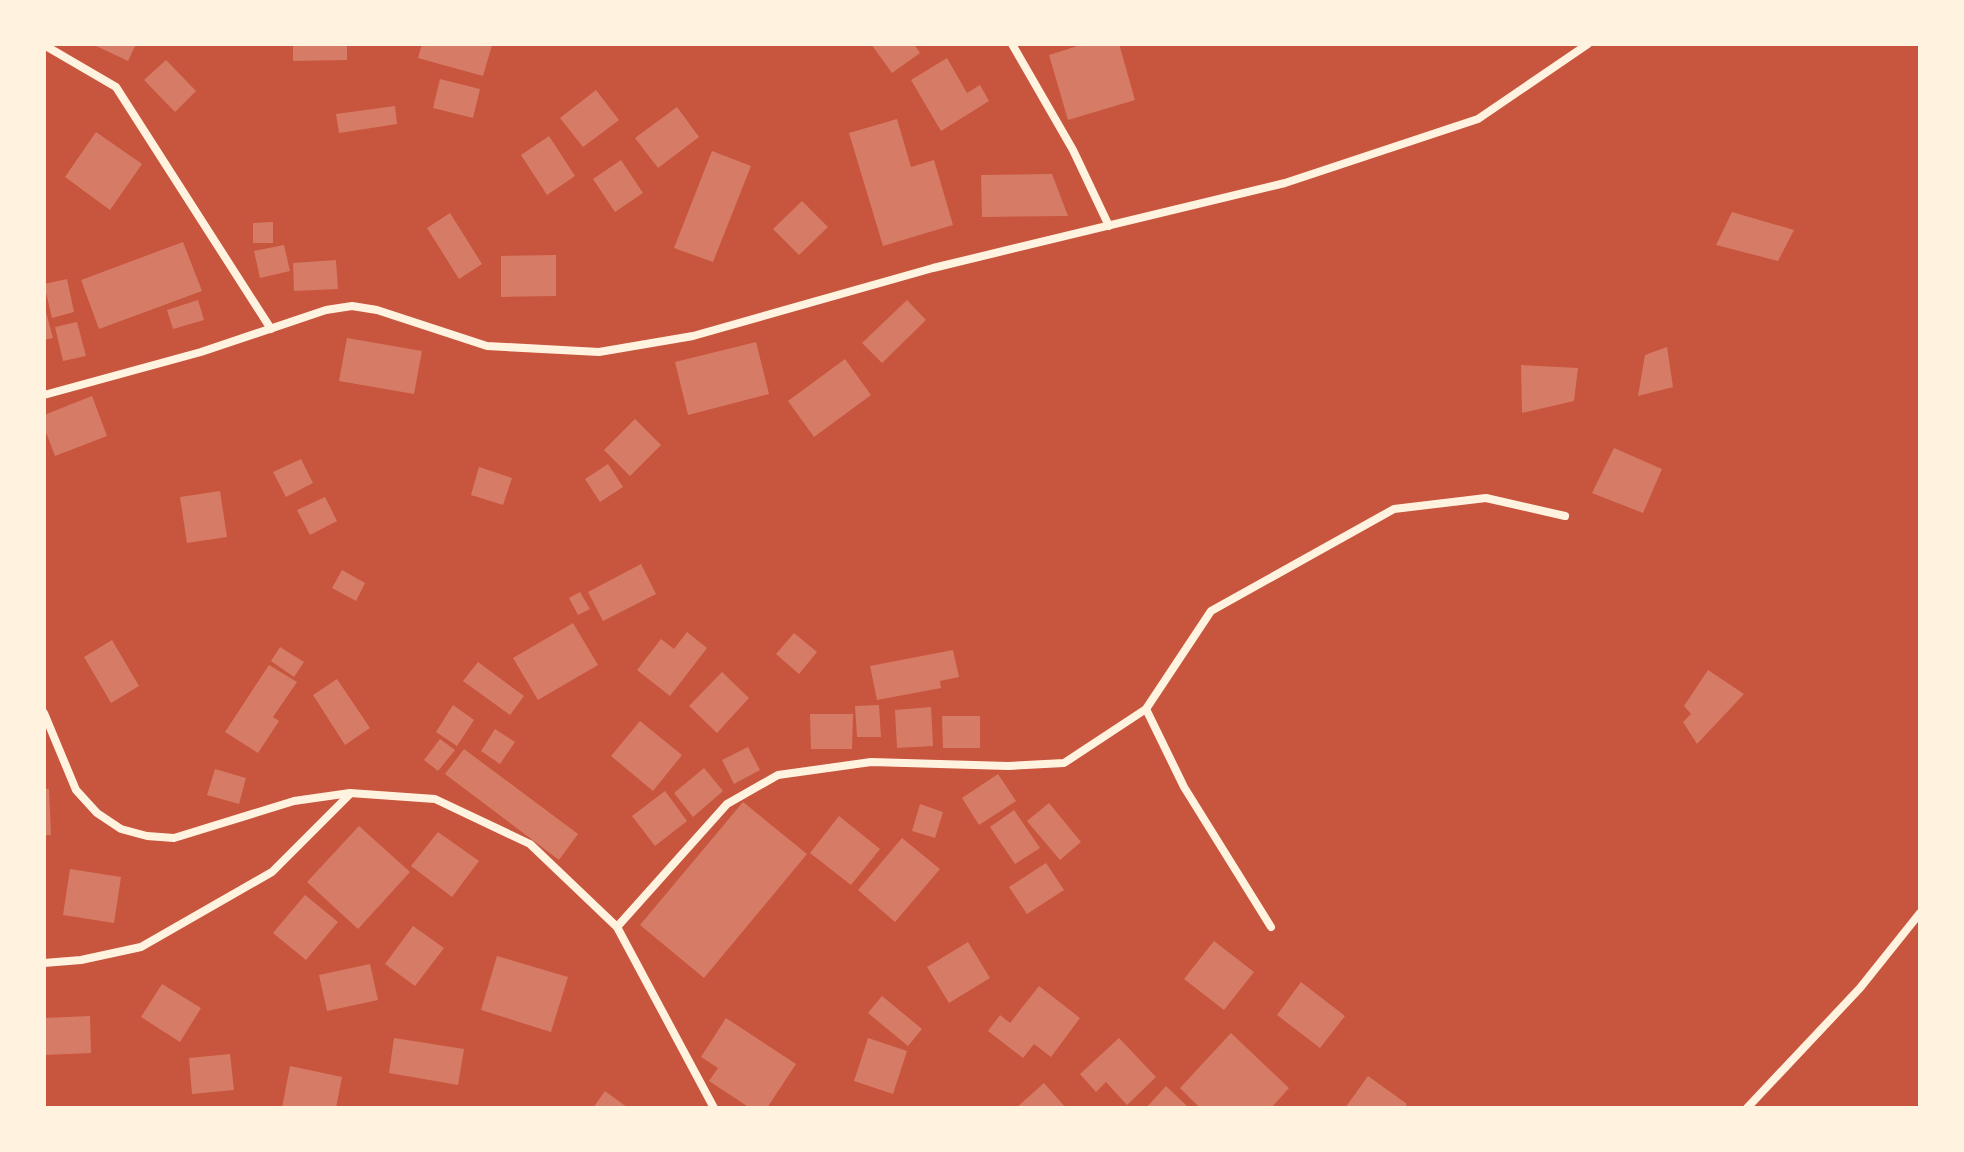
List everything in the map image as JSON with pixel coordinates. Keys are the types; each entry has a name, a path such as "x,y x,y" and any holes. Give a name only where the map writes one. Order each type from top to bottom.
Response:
{"street":[{"path":"1012,44 1073,150 1109,226"},
{"path":"44,395 326,310 352,306 487,346 599,352 693,336 933,268 1285,183 1478,119 1588,44"},
{"path":"44,45 116,87 271,329"},
{"path":"617,927 727,804 778,775 871,762 1008,766 1064,763 1146,709 1211,611 1394,509 1486,498 1565,516"},
{"path":"1146,709 1184,787 1271,927"},
{"path":"44,713 76,790 97,813 121,829 147,836 174,838 294,801 350,793 435,799 530,844 617,927 714,1108"},
{"path":"44,963 81,960 141,947 272,872 350,793"},
{"path":"1747,1108 1860,988 1920,913"}],"building":[{"path":"92,44 136,44 128,61"},
{"path":"293,44 347,44 347,60 293,61"},
{"path":"422,44 492,45 483,76 418,58"},
{"path":"871,44 914,44 920,53 892,73"},
{"path":"1084,44 1119,44 1135,100 1068,120 1049,55"},
{"path":"947,58 967,93 980,85 989,101 941,131 911,80"},
{"path":"166,60 196,91 175,112 144,80"},
{"path":"440,79 480,89 473,118 433,108"},
{"path":"596,90 619,120 583,147 560,118"},
{"path":"395,106 397,124 339,133 336,114"},
{"path":"677,107 699,137 658,168 635,138"},
{"path":"897,119 911,167 934,160 953,225 883,246 849,133"},
{"path":"96,132 142,164 110,210 65,177"},
{"path":"549,136 575,176 547,195 521,155"},
{"path":"712,151 751,166 713,262 674,248"},
{"path":"621,160 643,193 615,212 593,179"},
{"path":"1052,174 1068,216 982,217 981,175"},
{"path":"802,201 828,227 799,255 773,229"},
{"path":"1732,212 1794,230 1778,261 1716,245"},
{"path":"450,213 482,264 459,279 427,228"},
{"path":"273,222 273,243 253,243 253,223"},
{"path":"183,242 202,291 99,329 81,280"},
{"path":"284,245 290,271 260,278 254,251"},
{"path":"556,255 556,296 501,297 501,256"},
{"path":"336,260 338,289 294,291 293,263"},
{"path":"67,279 74,312 52,318 44,284"},
{"path":"198,300 204,320 173,329 167,310"},
{"path":"907,300 926,320 882,363 862,343"},
{"path":"44,305 53,338 44,340"},
{"path":"77,322 86,356 63,361 55,327"},
{"path":"347,338 422,351 414,394 339,381"},
{"path":"756,342 769,394 688,415 675,362"},
{"path":"1667,347 1673,387 1638,396 1645,355"},
{"path":"845,359 871,395 814,437 788,401"},
{"path":"1521,365 1578,368 1574,401 1522,413"},
{"path":"92,396 107,436 55,456 44,427 44,415"},
{"path":"635,419 661,445 630,476 604,450"},
{"path":"1614,448 1662,469 1643,513 1592,493"},
{"path":"301,459 313,483 286,497 273,472"},
{"path":"608,464 623,487 600,502 585,479"},
{"path":"479,467 512,478 503,505 471,495"},
{"path":"220,491 227,537 187,543 180,497"},
{"path":"325,497 337,521 310,535 297,510"},
{"path":"641,564 656,594 603,621 588,592"},
{"path":"342,570 365,583 356,601 332,588"},
{"path":"580,592 590,609 578,615 569,598"},
{"path":"573,623 598,665 538,700 513,658"},
{"path":"687,632 707,648 670,696 637,670 661,639 674,649"},
{"path":"794,633 817,652 799,674 776,654"},
{"path":"112,640 139,686 111,703 84,657"},
{"path":"280,647 304,662 294,677 271,661"},
{"path":"953,650 959,677 940,681 941,688 877,700 870,666"},
{"path":"478,662 524,696 510,715 463,681"},
{"path":"269,665 297,682 273,717 279,721 258,753 225,732"},
{"path":"1708,670 1744,694 1697,744 1683,722 1691,714 1684,706"},
{"path":"722,672 749,698 717,733 689,706"},
{"path":"337,679 370,728 345,745 313,695"},
{"path":"453,705 474,720 457,746 436,732"},
{"path":"879,705 881,737 857,737 855,706"},
{"path":"931,707 933,746 897,748 895,710"},
{"path":"810,714 853,714 852,749 811,749"},
{"path":"942,716 980,716 980,748 943,748"},
{"path":"640,721 682,755 653,791 611,756"},
{"path":"495,729 515,742 500,764 481,751"},
{"path":"440,739 455,750 438,771 424,760"},
{"path":"748,747 760,770 734,784 722,760"},
{"path":"464,749 578,834 559,860 445,774"},
{"path":"704,768 723,791 693,817 674,793"},
{"path":"215,769 246,778 239,804 207,795"},
{"path":"998,774 1016,801 979,825 962,798"},
{"path":"44,789 49,789 51,835 44,835"},
{"path":"665,791 687,821 655,846 632,816"},
{"path":"743,802 807,854 704,978 640,925"},
{"path":"1049,803 1081,842 1060,860 1027,821"},
{"path":"920,804 943,812 935,838 912,831"},
{"path":"1014,810 1040,848 1015,864 990,827"},
{"path":"839,816 880,849 851,885 810,853"},
{"path":"359,826 410,872 358,929 307,882"},
{"path":"438,832 479,861 452,897 411,866"},
{"path":"902,838 940,869 895,922 858,890"},
{"path":"1046,863 1064,890 1027,914 1009,887"},
{"path":"70,869 121,877 114,923 63,915"},
{"path":"305,895 338,922 306,960 273,933"},
{"path":"413,926 444,948 415,986 385,964"},
{"path":"1214,941 1254,972 1224,1010 1184,979"},
{"path":"968,942 990,978 949,1003 927,967"},
{"path":"497,956 568,977 551,1032 481,1010"},
{"path":"370,964 378,1000 327,1011 319,975"},
{"path":"1301,982 1345,1016 1320,1048 1277,1015"},
{"path":"162,984 201,1008 180,1042 141,1017"},
{"path":"1039,986 1080,1018 1051,1057 1034,1044 1023,1058 988,1031 1000,1015 1010,1023"},
{"path":"882,996 922,1029 908,1046 868,1013"},
{"path":"90,1016 91,1053 44,1055 44,1018"},
{"path":"726,1018 796,1064 767,1108 750,1108 709,1081 718,1068 701,1057"},
{"path":"1231,1033 1289,1088 1271,1108 1200,1108 1180,1088"},
{"path":"394,1038 464,1049 458,1085 389,1073"},
{"path":"868,1038 907,1051 893,1094 854,1081"},
{"path":"1119,1038 1156,1077 1127,1105 1106,1082 1096,1092 1080,1074"},
{"path":"230,1054 234,1090 192,1094 189,1058"},
{"path":"290,1066 342,1077 336,1108 282,1108"},
{"path":"1368,1076 1407,1104 1404,1108 1345,1108"},
{"path":"1044,1083 1066,1108 1016,1108"},
{"path":"1166,1086 1189,1108 1146,1108"},
{"path":"605,1091 628,1108 593,1108"}]}
